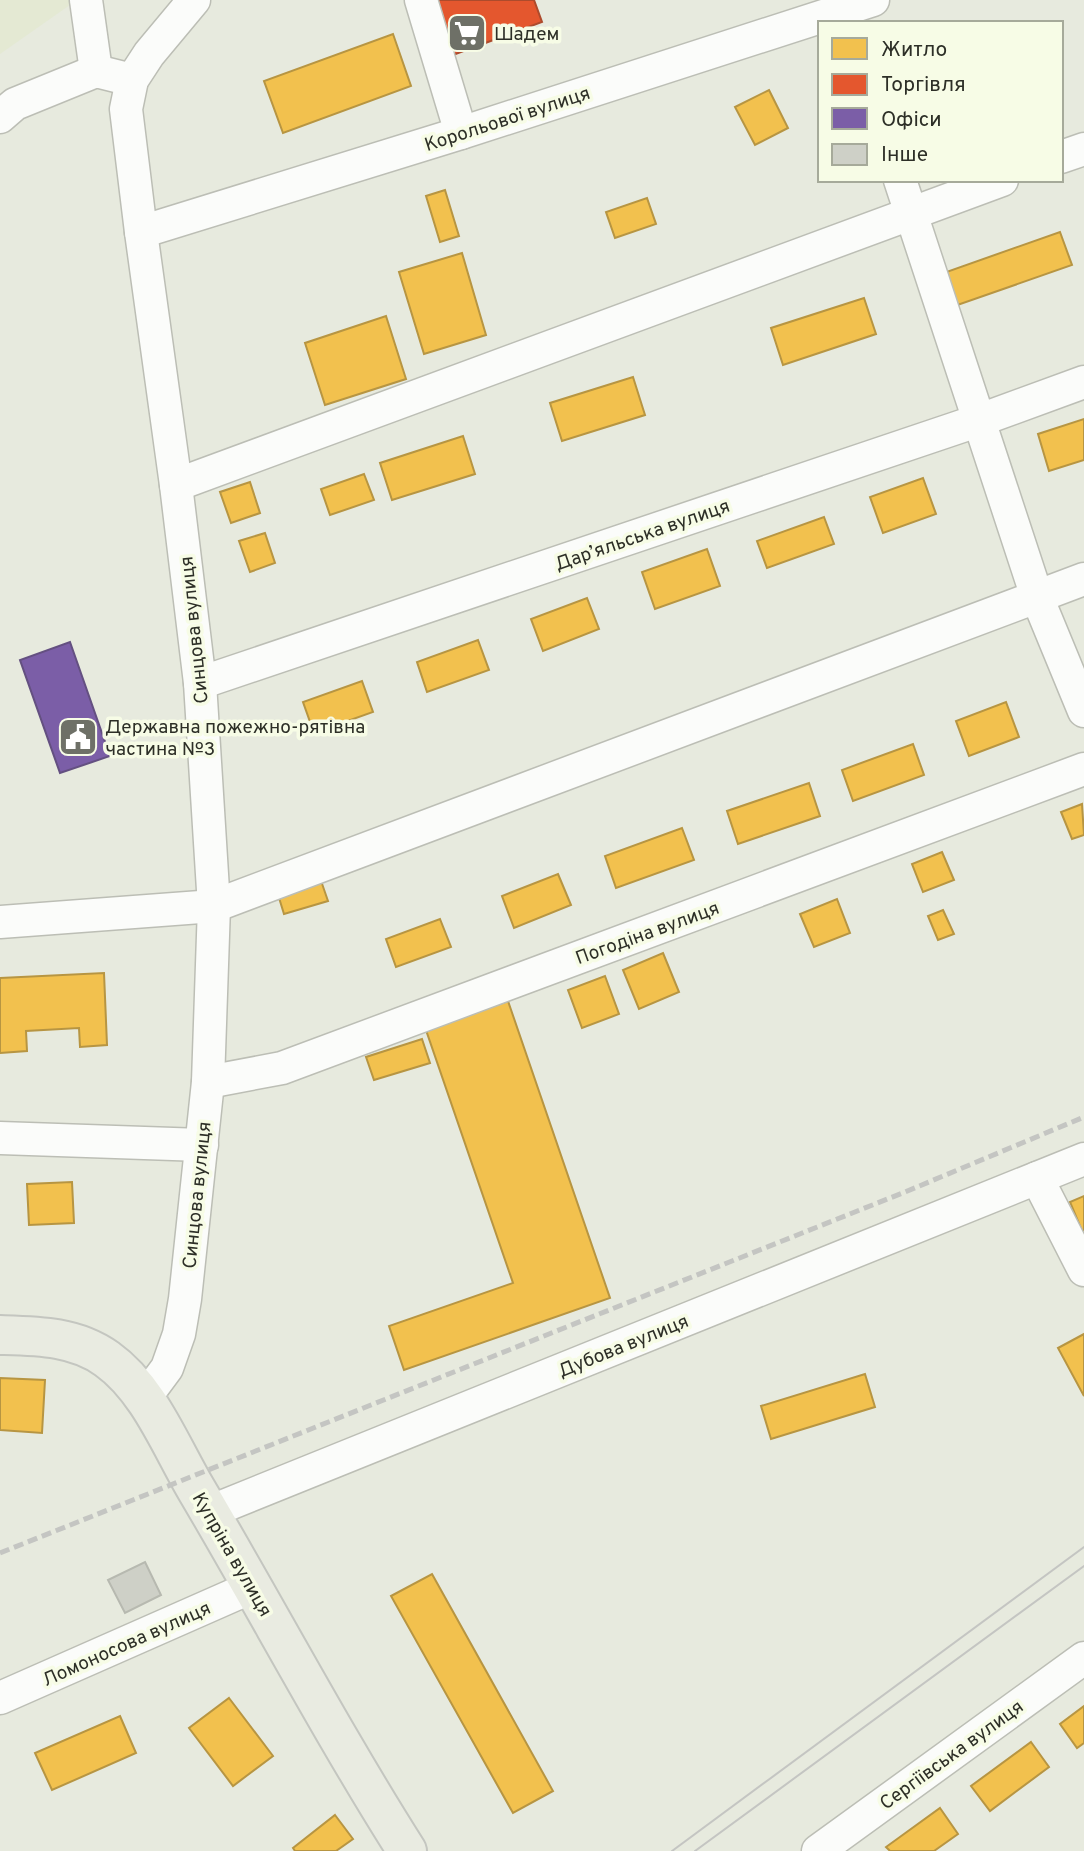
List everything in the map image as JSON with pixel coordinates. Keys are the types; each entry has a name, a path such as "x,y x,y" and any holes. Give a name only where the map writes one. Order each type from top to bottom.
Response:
{"main road":[{"name":"Купріна вулиця","path":"0,1335 49,1337 76,1343 113,1364 128,1377 144,1399 406,1851"}],"street":[{"path":"86,0 96,71"},
{"name":"Синцова вулиця","path":"144,1399 167,1368 179,1334 208,1082 214,906 200,683 127,109 132,80 149,54 194,0"},
{"path":"421,0 461,133"},
{"name":"Корольової вулиця","path":"141,232 855,8"},
{"path":"0,117 15,104 96,71 132,80"},
{"path":"1063,157 1084,149"},
{"path":"901,182 1037,597 1084,711"},
{"path":"176,485 997,182"},
{"name":"Дар’яльська вулиця","path":"200,683 1084,383"},
{"path":"0,922 214,906 1084,579"},
{"name":"Погодіна вулиця","path":"208,1082 282,1068 1084,769"},
{"path":"0,1138 202,1145"},
{"name":"Дубова вулиця","path":"209,1512 1084,1159"},
{"path":"1037,1178 1084,1270"},
{"name":"Ломоносова вулиця","path":"0,1698 252,1587"},
{"name":"Сергіївська вулиця","path":"818,1851 1084,1658"}],"shaded area":[{"path":"0,0 77,0 0,54"}],"building: Житло":[{"path":"393,34 411,86 283,133 264,81"},
{"path":"769,90 788,128 755,145 735,107"},
{"path":"445,190 459,236 440,242 426,196"},
{"path":"647,198 656,224 615,238 606,212"},
{"path":"1060,232 1072,265 946,309 935,276"},
{"path":"462,253 486,335 424,354 399,272"},
{"path":"864,298 876,334 783,365 771,328"},
{"path":"386,316 406,379 325,405 305,343"},
{"path":"633,377 645,415 562,441 550,403"},
{"path":"1084,419 1084,460 1049,471 1038,434"},
{"path":"463,436 475,474 392,500 380,463"},
{"path":"364,474 374,500 330,515 321,489"},
{"path":"923,478 936,514 883,533 870,497"},
{"path":"250,482 260,513 231,523 220,492"},
{"path":"824,517 834,544 767,568 757,541"},
{"path":"265,533 275,563 250,572 239,541"},
{"path":"707,549 720,586 655,609 642,572"},
{"path":"587,598 599,629 543,651 531,619"},
{"path":"478,640 489,670 427,692 417,662"},
{"path":"362,681 373,712 314,733 303,702"},
{"path":"1006,702 1019,737 969,756 956,721"},
{"path":"913,744 924,775 853,801 842,770"},
{"path":"809,783 820,816 738,844 727,811"},
{"path":"1082,804 1084,835 1072,839 1061,812"},
{"path":"682,828 694,860 616,888 605,856"},
{"path":"942,852 954,880 923,892 912,864"},
{"path":"558,874 571,905 514,928 502,896"},
{"path":"319,875 328,901 284,914 276,888"},
{"path":"837,899 850,933 814,947 800,914"},
{"path":"943,910 954,934 938,940 928,916"},
{"path":"440,919 451,947 396,967 386,939"},
{"path":"663,953 679,992 639,1009 623,970"},
{"path":"104,973 107,1045 80,1047 79,1028 26,1031 27,1051 0,1053 0,978"},
{"path":"605,976 619,1014 582,1028 568,990"},
{"path":"508,1001 610,1298 404,1370 389,1326 513,1283 426,1030"},
{"path":"422,1039 430,1063 374,1080 366,1057"},
{"path":"72,1182 74,1223 29,1225 27,1184"},
{"path":"1084,1196 1084,1230 1082,1231 1070,1202"},
{"path":"1084,1334 1084,1396 1058,1348"},
{"path":"865,1374 875,1407 771,1439 761,1406"},
{"path":"0,1378 45,1380 42,1433 0,1430"},
{"path":"432,1574 553,1791 513,1813 391,1596"},
{"path":"229,1698 273,1756 233,1786 189,1728"},
{"path":"1084,1706 1084,1743 1077,1748 1060,1724"},
{"path":"120,1716 136,1753 52,1790 35,1753"},
{"path":"1031,1742 1049,1767 990,1811 971,1786"},
{"path":"940,1808 958,1834 934,1851 890,1851 886,1847"},
{"path":"335,1815 353,1839 336,1851 295,1851 293,1848"}],"building: Торгівля":[{"path":"434,0 534,0 542,22 453,55"}],"building: Офіси":[{"path":"70,642 110,756 60,773 20,660"}],"building: Інше":[{"path":"145,1562 161,1595 125,1613 108,1580"}],"tram line":[{"path":"672,1851 1084,1547"},
{"path":"695,1851 1084,1566"}],"railway":[{"path":"0,1553 905,1192 1084,1117"}],"place":[{"name":"Шадем","path":"467,33"},
{"name":"Державна пожежно-рятівна частина №3","path":"78,737"}]}
